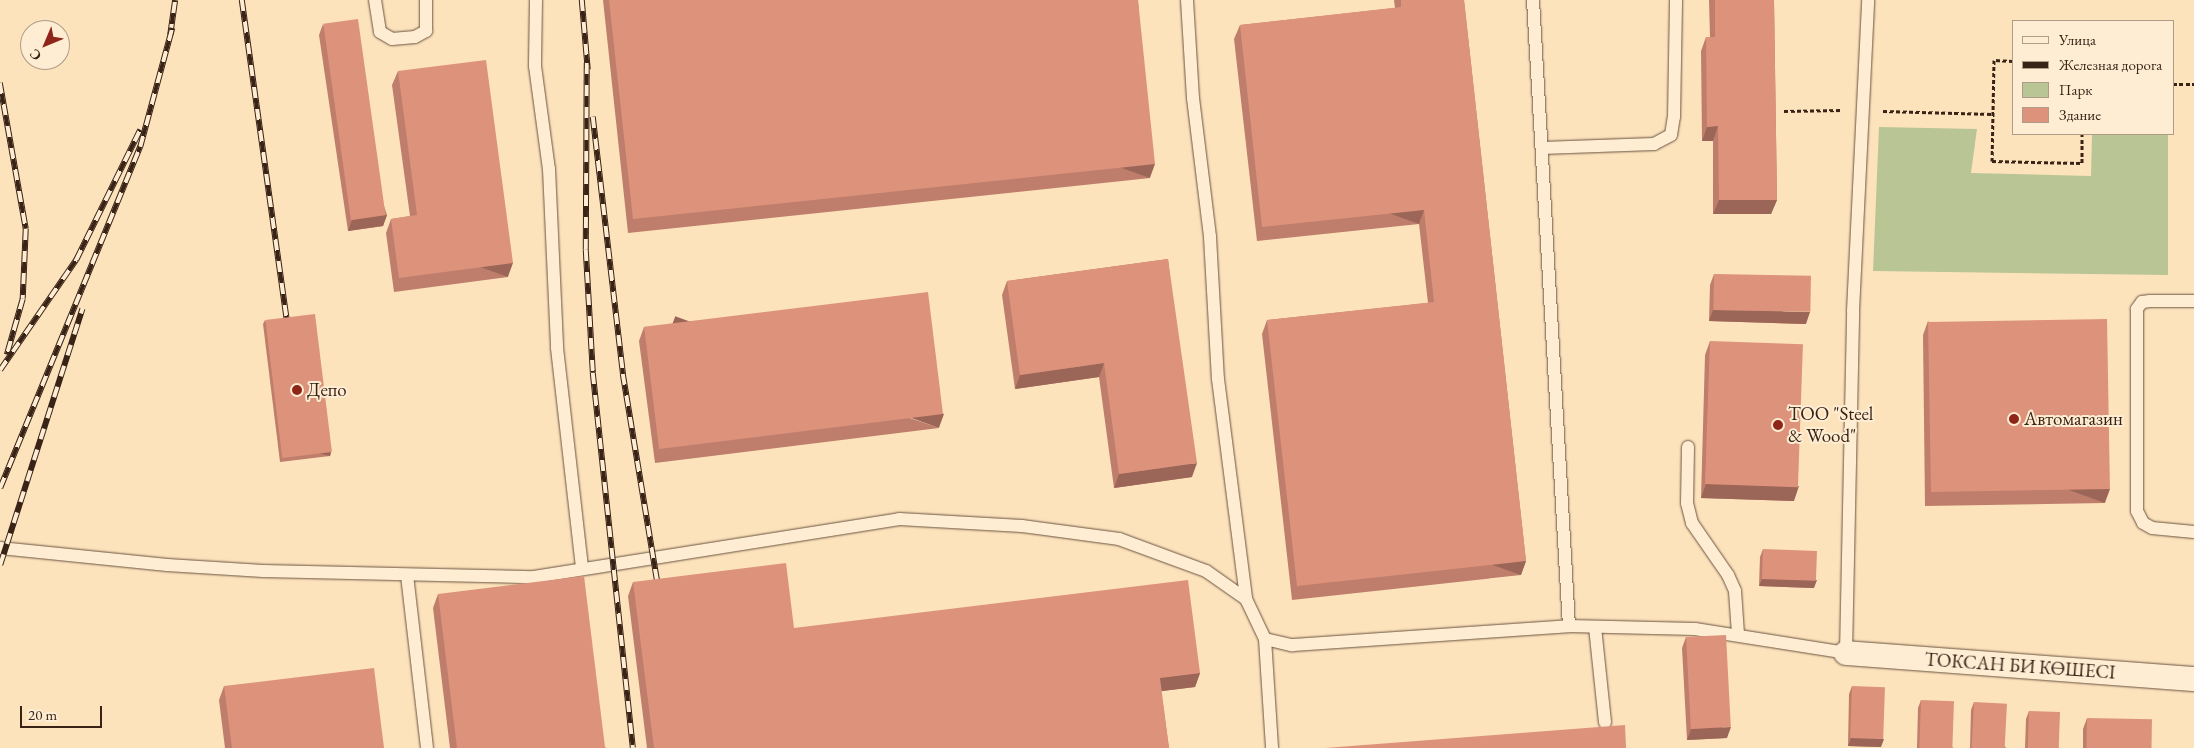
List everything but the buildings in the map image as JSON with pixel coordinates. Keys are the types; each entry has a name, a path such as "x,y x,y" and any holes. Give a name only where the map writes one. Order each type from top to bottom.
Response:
{"street":[{"name":"ТОКСАН БИ КӨШЕСІ","path":"1846,653 2194,679"}],"lane":[{"path":"375,0 380,32 392,39 415,37 426,31 426,0"},
{"path":"536,0 535,66 549,169 556,348 582,570"},
{"path":"1187,0 1193,98 1210,237 1218,379 1246,599 1265,639 1272,748"},
{"path":"1534,0 1568,626"},
{"path":"1542,148 1654,144 1671,135 1674,117 1676,0"},
{"path":"1265,639 1292,645 1568,626 1695,629 1738,634 1846,653 1853,311 1868,0"},
{"path":"2194,301 2142,302 2137,309 2137,512 2143,523 2152,528 2194,532"},
{"path":"1688,447 1687,504 1692,522 1728,575 1734,591 1738,634"},
{"path":"0,548 167,565 406,575 534,577 899,519 1022,526 1119,539 1206,571 1246,599"},
{"path":"406,575 427,748"},
{"path":"1595,627 1605,722"}],"path":[{"path":"2012,61 1994,60 1992,161 2082,163 2082,135"},
{"path":"2174,84 2194,84"},
{"path":"1784,111 1864,110 1993,114"}],"green space":[{"path":"1879,127 1977,129 1971,173 2091,176 2092,135 2168,135 2168,275 1873,271"}],"railway":[{"path":"170,35 175,0"},
{"path":"242,0 287,321"},
{"path":"582,0 588,70"},
{"path":"0,488 140,147 172,28"},
{"path":"587,63 586,250 593,373 633,748"},
{"path":"0,83 26,229 23,299 7,355"},
{"path":"593,117 623,374 659,592"},
{"path":"0,370 76,260 140,130"},
{"path":"0,565 82,309"}],"place":[{"name":"Депо","path":"297,390"},
{"name":"Автомагазин","path":"2014,419"},
{"name":"TOO \"Steel & Wood\"","path":"1778,425"}]}
